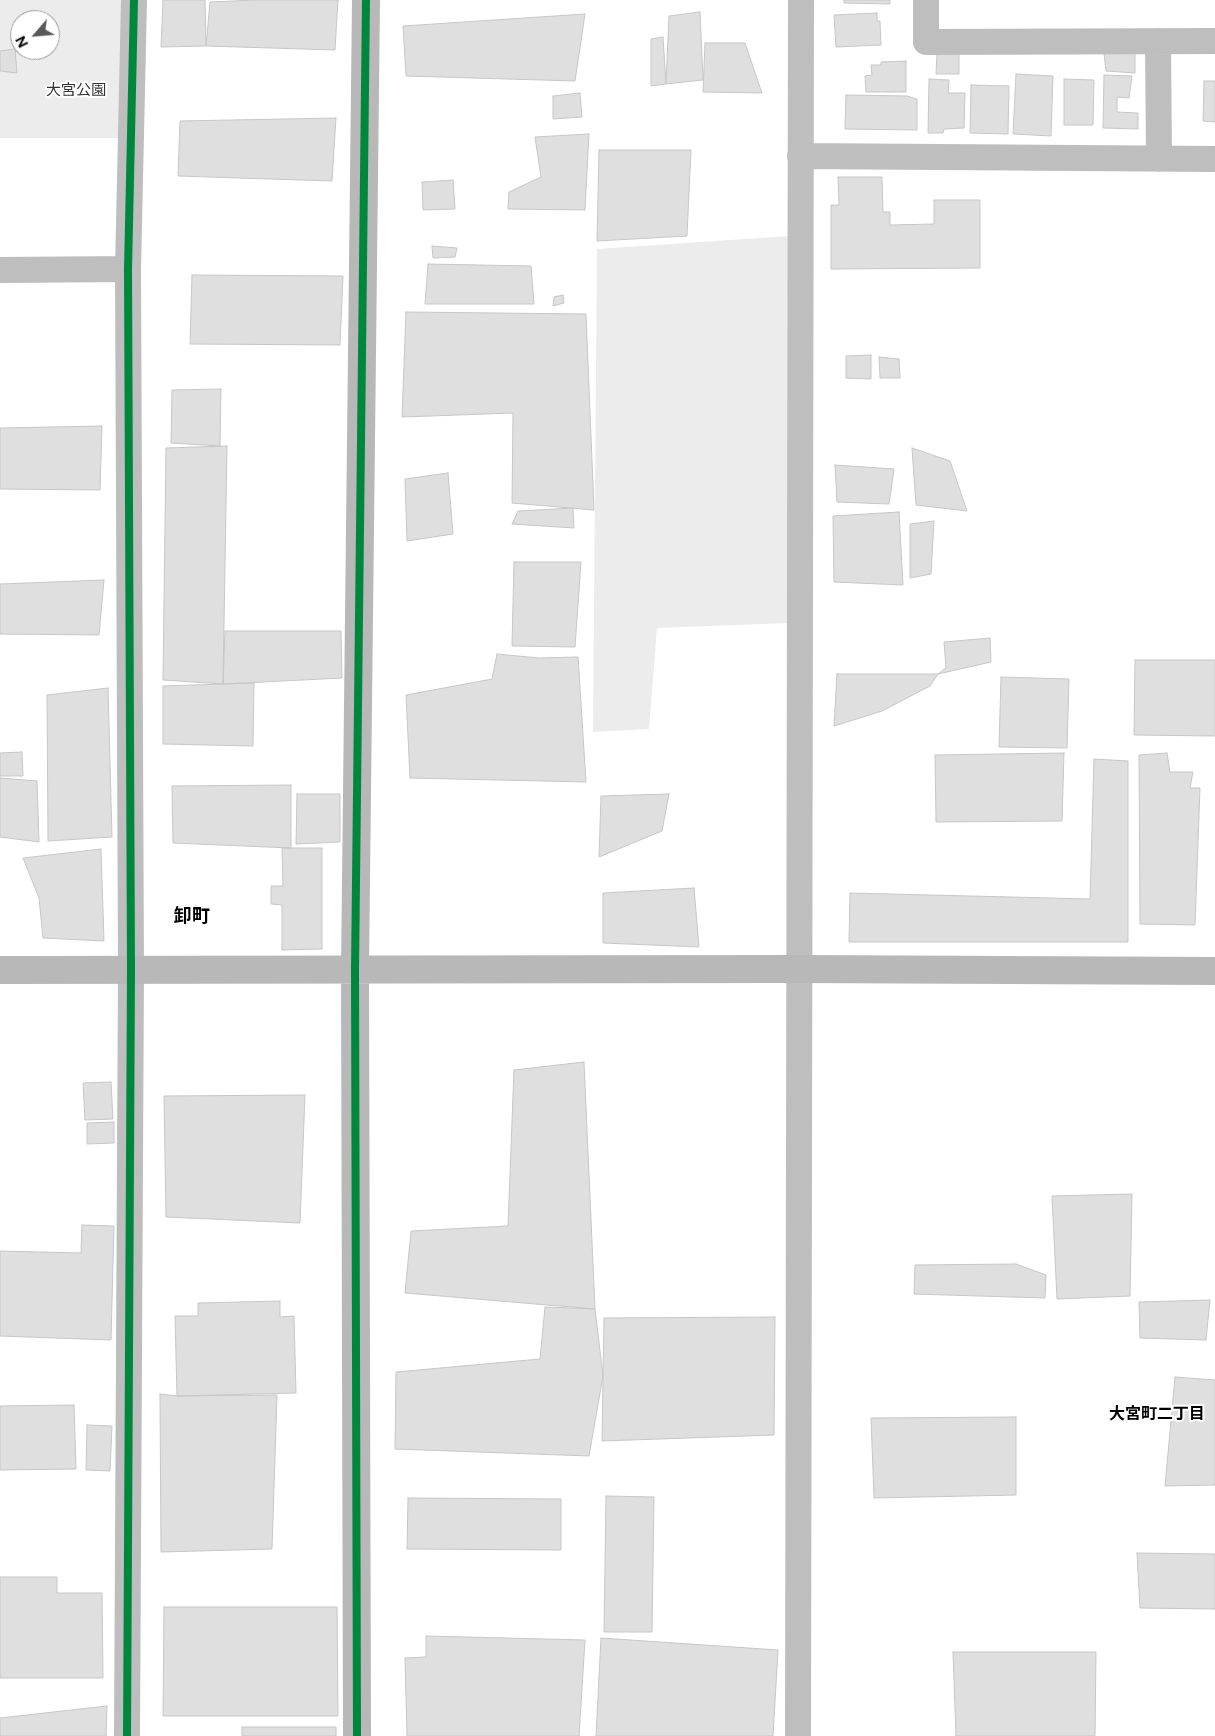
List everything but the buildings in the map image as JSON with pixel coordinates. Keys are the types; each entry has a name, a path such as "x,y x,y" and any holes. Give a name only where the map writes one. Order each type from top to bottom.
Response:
{"street":[{"path":"126,1736 131,970 128,269 134,0"},
{"path":"357,1736 355,968 366,0"},
{"path":"798,1736 801,0"},
{"path":"926,0 926,42 1215,41"},
{"path":"1158,42 1160,159"},
{"path":"800,156 1215,159"},
{"path":"0,270 128,269"},
{"path":"0,970 355,968 1215,971"}],"green space":[{"name":"大宮公園","path":"0,0 125,0 121,138 0,138"},
{"path":"790,236 789,623 657,628 649,729 593,732 597,249"}],"cycle path":[{"path":"127,1736 131,969 128,269 134,0"},
{"path":"357,1736 355,969 366,0"}],"district":[{"name":"卸町","path":"192,917"},
{"name":"大宮町二丁目","path":"1157,1414"}]}
